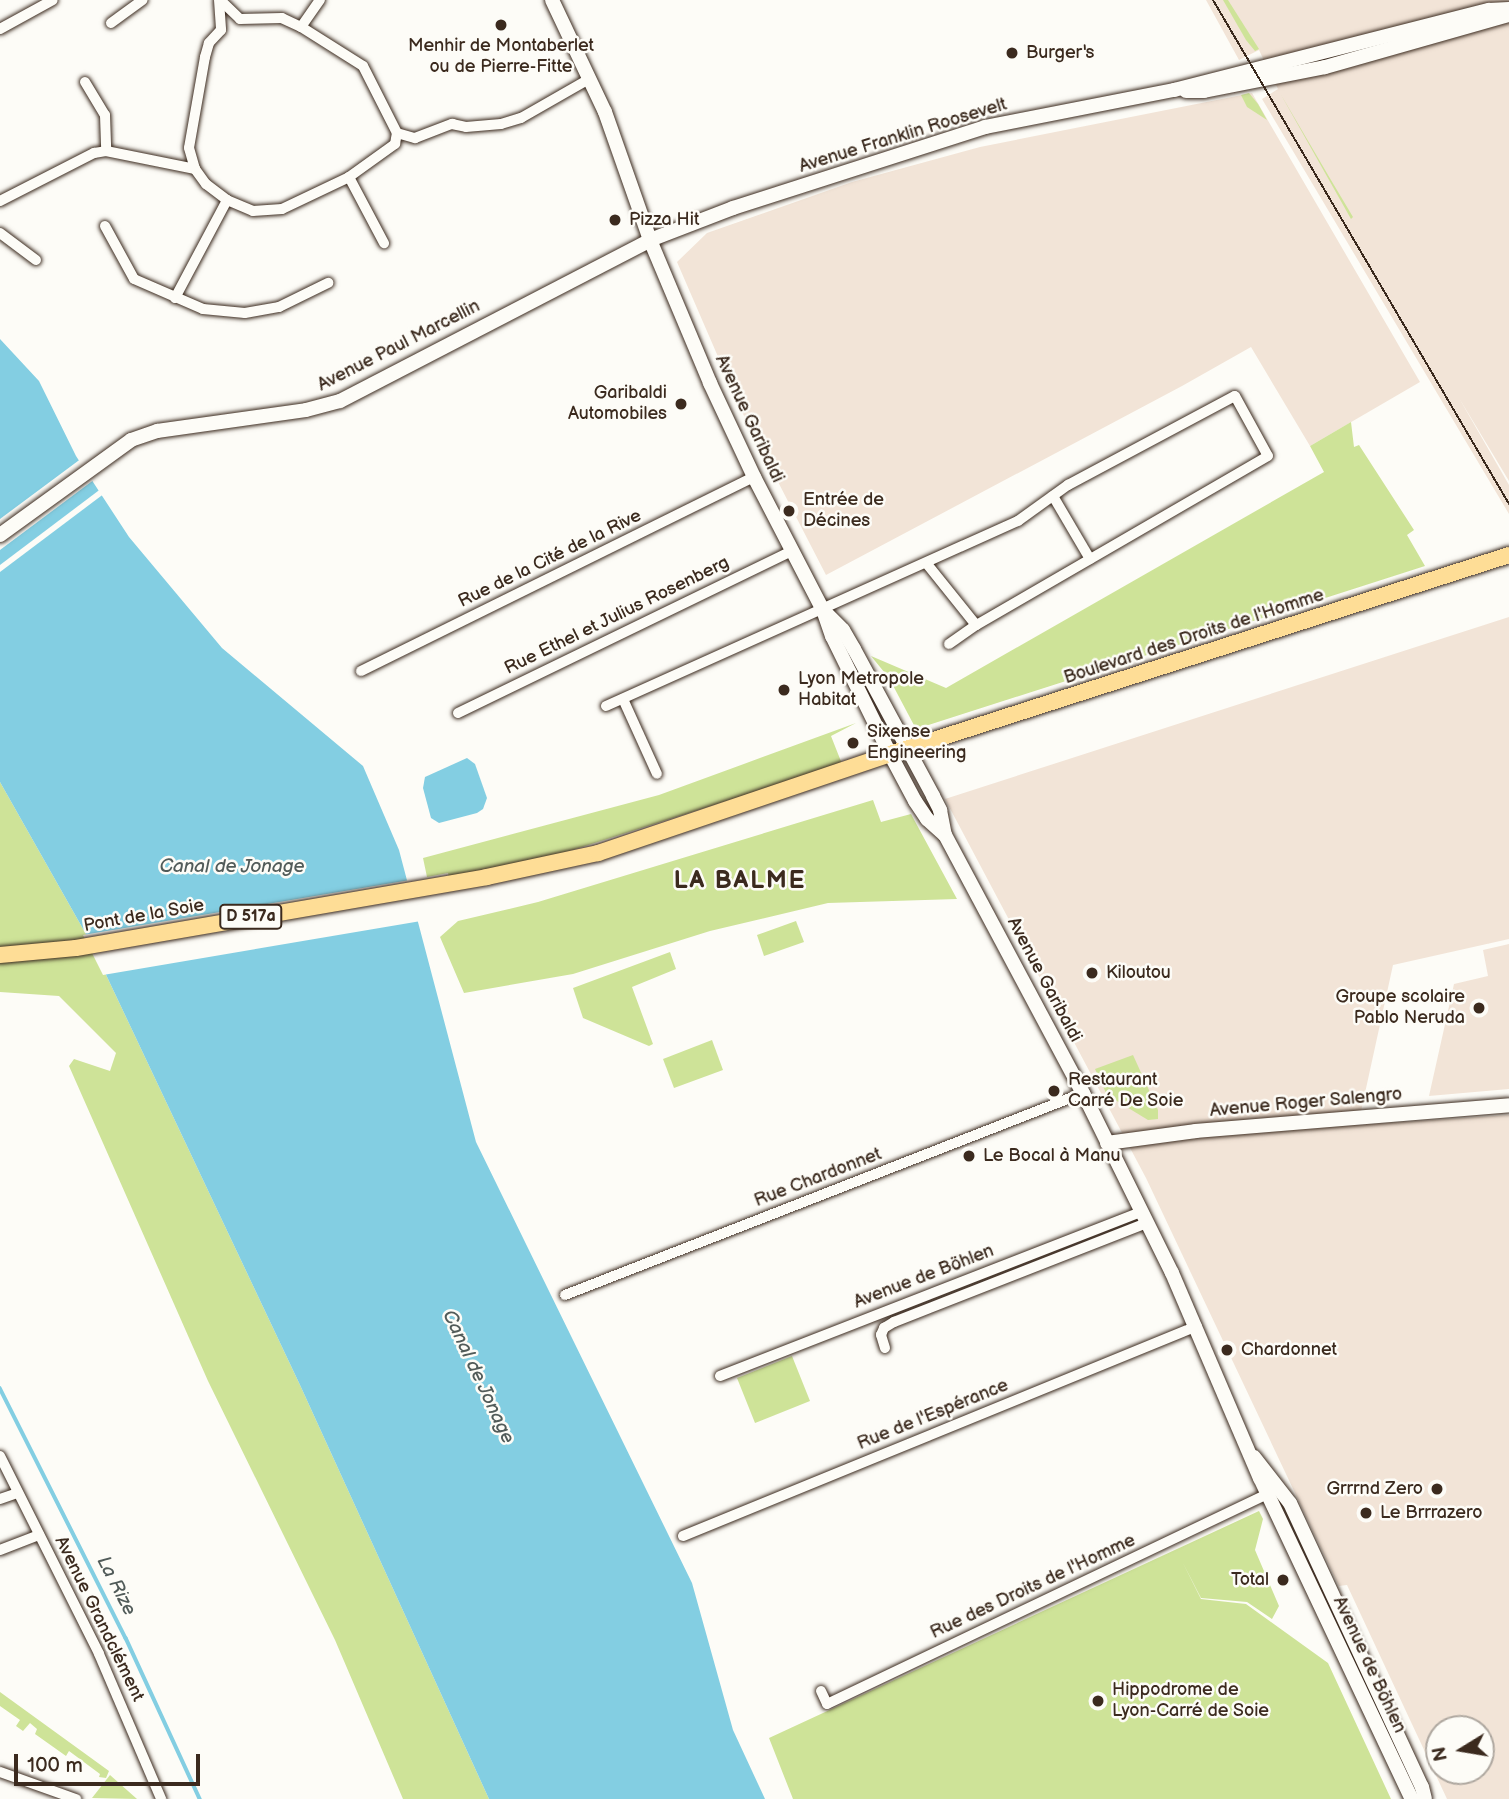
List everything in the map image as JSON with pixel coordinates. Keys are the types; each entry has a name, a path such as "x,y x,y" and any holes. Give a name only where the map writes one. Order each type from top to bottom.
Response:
{"main road":[{"name":"Avenue Garibaldi","path":"552,0 605,112 650,240 754,477 823,610 832,636 915,801 927,819 945,835"},
{"name":"Avenue Franklin Roosevelt","path":"1293,67 1489,10 1509,9"},
{"name":"Avenue Franklin Roosevelt","path":"650,240 733,208 985,127 1293,67 1492,22 1509,15"},
{"name":"Avenue Paul Marcellin","path":"0,535 111,452 144,435 306,410 340,401 650,240"},
{"name":"Boulevard des Droits de l'Homme","path":"890,754 1509,555"},
{"name":"Avenue Garibaldi","path":"823,610 843,631 940,810 945,835 1107,1143"},
{"name":"Pont de la Soie","path":"0,954 51,950 450,883 598,853 890,754"},
{"name":"Avenue Roger Salengro","path":"1107,1143 1196,1131 1509,1105"},
{"name":"Avenue de Böhlen","path":"1107,1143 1197,1326 1267,1494 1412,1799"},
{"name":"Avenue de Böhlen","path":"1251,1453 1290,1503 1422,1787 1425,1799"},
{"name":"Avenue de Böhlen","path":"1275,1508 1282,1505 1304,1534"}],"street":[{"path":"0,29 52,0"},
{"path":"111,23 143,0"},
{"path":"219,0 240,19"},
{"path":"219,0 221,30"},
{"path":"301,27 320,0"},
{"path":"396,139 363,66 345,52 301,27 282,18 240,19 221,30 209,43 190,148 195,169 206,184 227,200 253,211 282,209 349,177 396,139 415,138 452,124 486,125 521,118 589,79"},
{"path":"85,82 105,115 106,150"},
{"path":"0,201 94,153 106,150 195,169"},
{"path":"349,177 384,243"},
{"path":"176,298 227,200"},
{"path":"105,226 134,279 203,309 245,313 279,307 328,283"},
{"path":"0,233 36,260"},
{"path":"606,706 1018,522 1054,496 1235,396 1268,456 976,625 949,644"},
{"name":"Rue de la Cité de la Rive","path":"360,671 754,477"},
{"path":"1054,496 1090,559"},
{"name":"Rue Ethel et Julius Rosenberg","path":"458,713 792,551"},
{"path":"927,564 976,625"},
{"path":"623,698 657,774"},
{"name":"Rue Chardonnet","path":"565,1295 1083,1093"},
{"path":"886,1348 881,1335 884,1328 894,1322 1144,1217"},
{"name":"Avenue de Böhlen","path":"720,1376 1144,1217"},
{"name":"Rue de l'Espérance","path":"683,1536 1197,1326"},
{"name":"Avenue Grandclément","path":"0,1456 99,1654 161,1799"},
{"path":"0,1499 17,1493"},
{"name":"Rue des Droits de l'Homme","path":"821,1691 827,1704 1267,1494"},
{"path":"0,1550 39,1535"},
{"path":"0,1772 76,1799"}],"shaded area":[{"path":"1206,0 1509,0 1509,481 1459,398 1509,485 1509,514 1262,99 1278,89 1259,50 1239,60"},
{"path":"1252,93 1420,382 1310,446 1251,347 826,575 742,412 677,262 707,233 852,182 980,147"},
{"path":"1509,617 1509,939 1393,965 1358,1125 1509,1115 1509,1799 1447,1799 1440,1785 1495,1785 1495,1715 1425,1715 1425,1752 1347,1585 1339,1586 1146,1178 945,799"},
{"name":"Groupe scolaire Pablo Neruda","path":"1509,944 1509,1089 1429,1096 1454,984 1488,976 1483,950"}],"green space":[{"path":"1223,0 1228,0 1259,49 1255,51 1246,40"},
{"path":"1249,93 1267,120 1247,107 1241,95"},
{"path":"1280,93 1353,217 1351,219"},
{"path":"1351,422 1354,447 1359,445 1414,530 1407,535 1425,566 916,729 889,678 871,656 946,688 1324,472 1310,446"},
{"path":"856,723 831,736 842,764 557,855 449,878 448,873 427,877 423,858 659,795"},
{"path":"0,782 91,943 300,1385 489,1799 403,1799 335,1640 208,1381 69,1066 74,1059 110,1071 116,1053 59,996 0,992"},
{"path":"873,800 881,822 911,814 957,899 828,903 710,931 573,974 464,993 440,937 458,921 538,902"},
{"path":"796,921 804,942 764,956 757,935"},
{"path":"670,952 676,969 632,987 653,1044 649,1046 583,1018 573,988"},
{"path":"712,1040 723,1070 674,1088 663,1059"},
{"path":"1133,1055 1158,1110 1158,1119 1148,1120 1107,1095 1095,1069"},
{"path":"792,1356 810,1401 755,1423 737,1378"},
{"name":"Hippodrome de Lyon-Carré de Soie","path":"1259,1511 1263,1519 1255,1550 1279,1606 1272,1619 1247,1602 1201,1598 1183,1563 1201,1599 1246,1604 1328,1663 1391,1799 793,1799 769,1738"},
{"path":"0,1692 109,1771 106,1778 99,1777 100,1774 69,1751 66,1756 35,1734 37,1729 30,1723 23,1731 16,1726 20,1720 0,1706"},
{"path":"110,1775 137,1799 92,1798"}],"water":[{"name":"Canal de Jonage","path":"0,339 39,381 76,456 129,537 222,648 363,766 399,850 476,1142 692,1583 733,1730 765,1799 489,1799 300,1385 91,943 0,782"},
{"path":"467,758 475,764 487,798 483,809 439,823 431,818 423,788 425,777"}],"pier":[{"path":"82,458 95,479 0,550 0,519"},
{"path":"102,488 105,493 0,572 0,565"},
{"path":"410,880 421,921 103,975 83,935"}],"waterway":[{"name":"La Rize","path":"0,1388 126,1638 200,1799"}],"tram line":[{"path":"1213,0 1509,504"}],"place":[{"name":"Menhir de Montaberlet ou de Pierre-Fitte","path":"501,25"},
{"name":"Burger's","path":"1012,53"},
{"name":"Pizza Hit","path":"615,220"},
{"name":"Garibaldi Automobiles","path":"681,404"},
{"name":"Entrée de Décines","path":"789,511"},
{"name":"Lyon Metropole Habitat","path":"784,690"},
{"name":"Sixense Engineering","path":"853,743"},
{"name":"Kiloutou","path":"1092,973"},
{"name":"Groupe scolaire Pablo Neruda","path":"1479,1008"},
{"name":"Restaurant Carré De Soie","path":"1054,1091"},
{"name":"Le Bocal à Manu","path":"969,1156"},
{"name":"Chardonnet","path":"1227,1350"},
{"name":"Grrrnd Zero","path":"1437,1489"},
{"name":"Le Brrrazero","path":"1366,1513"},
{"name":"Total","path":"1283,1580"},
{"name":"Hippodrome de Lyon-Carré de Soie","path":"1098,1701"}],"district":[{"name":"LA BALME","path":"740,881"}]}
